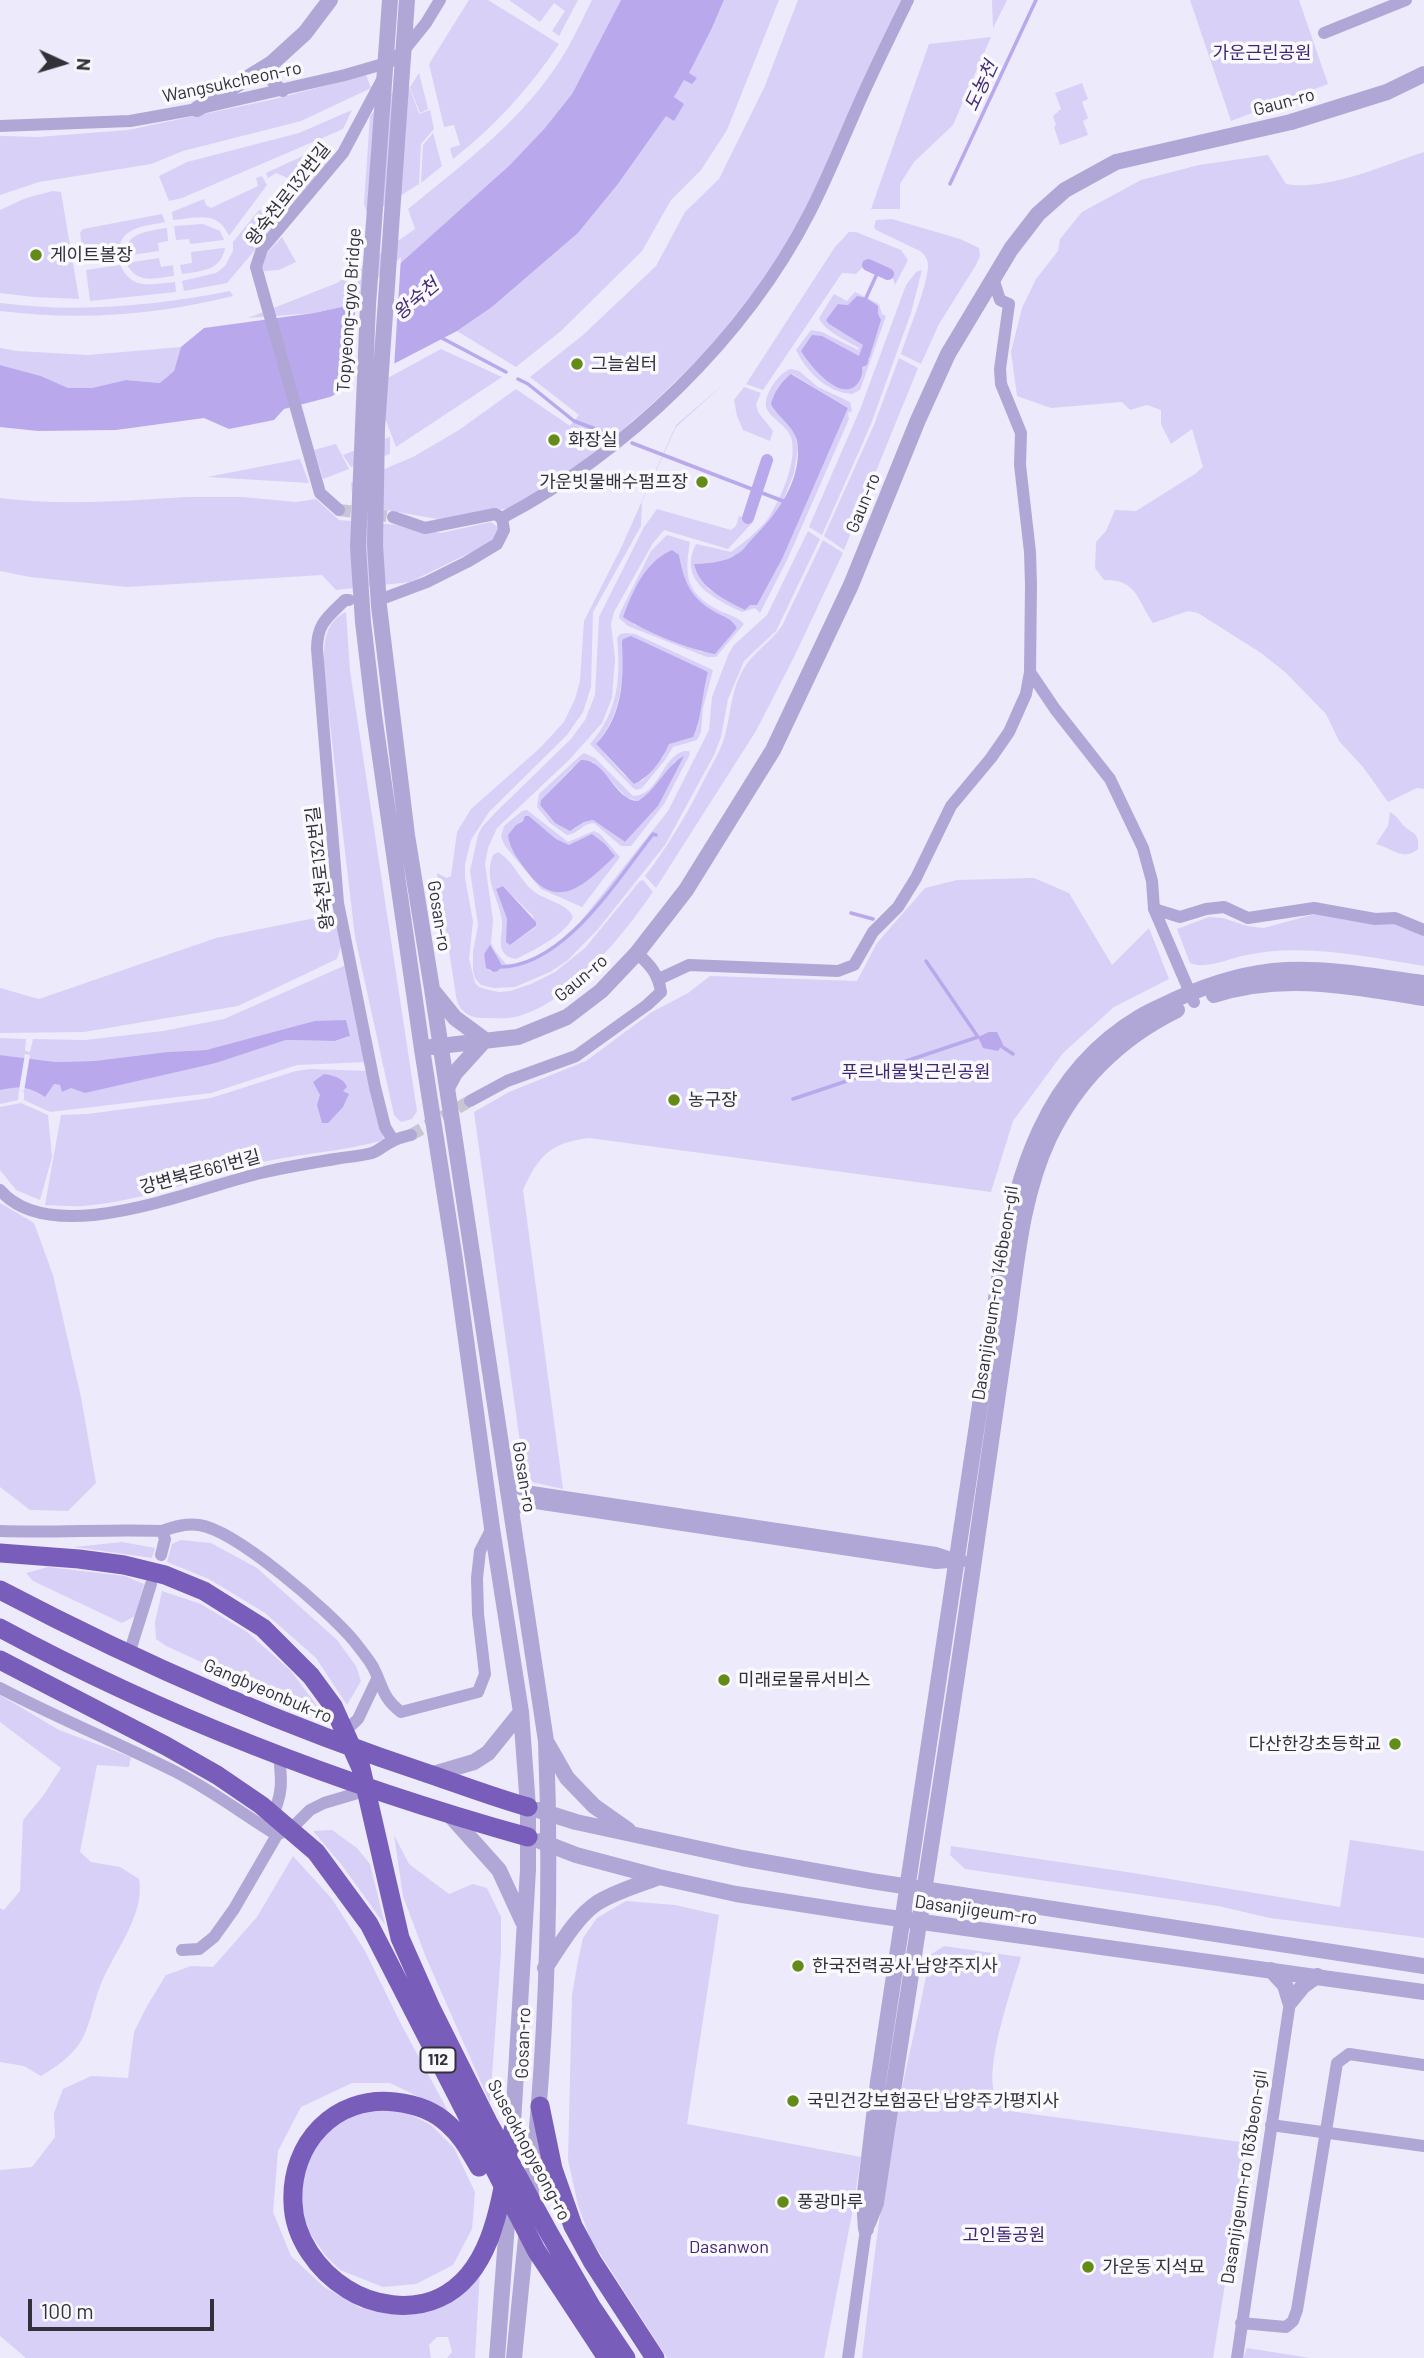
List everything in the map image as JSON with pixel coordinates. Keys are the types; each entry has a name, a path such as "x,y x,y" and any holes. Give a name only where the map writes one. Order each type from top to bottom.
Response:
{"highway":[{"path":"0,1553 79,1559 124,1565 165,1575 204,1591 263,1628 311,1676 333,1706 361,1768 400,1938 399,1959"},
{"name":"Gangbyeonbuk-ro","path":"0,1591 129,1654 276,1719 334,1742 538,1810"},
{"path":"0,1628 159,1707 330,1776 537,1840"},
{"path":"0,1660 166,1746 217,1775 261,1805 316,1852 369,1924 399,1959"},
{"name":"Suseokhopyeong-ro","path":"399,1959 430,2008 488,2122 591,2306 626,2358"},
{"name":"112","path":"399,1959 484,2163"},
{"path":"513,2130 495,2220 484,2254 469,2276 454,2290 436,2300 399,2305 369,2300 354,2294 329,2277 315,2262 296,2222 293,2202 295,2177 307,2144 318,2128 332,2115 364,2102 379,2100 410,2104 434,2114 447,2123 484,2163 517,2225 607,2358"},
{"path":"540,2106 553,2169 573,2226 592,2261 655,2358"}],"street":[{"path":"197,109 272,63 305,33 330,0"},
{"name":"Topyeong-gyo Bridge","path":"363,622 358,547 362,427 390,0"},
{"name":"Topyeong-gyo Bridge","path":"383,602 375,545 377,428 407,0"},
{"path":"390,62 405,49 426,23 439,0"},
{"path":"502,518 535,500 634,429 673,394 750,307 782,262 810,213 869,79 908,0"},
{"path":"1324,33 1406,0"},
{"name":"Wangsukcheon-ro","path":"0,126 130,121 283,90 390,62"},
{"name":"왕숙천로132번길","path":"339,510 320,493 256,267 262,248 343,153 390,62"},
{"path":"272,63 270,79 283,90"},
{"name":"Gaun-ro","path":"422,1049 518,1037 568,1017 601,991 637,953 686,890 773,750 851,585 918,420 948,354 1011,249 1038,214 1065,190 1116,162 1291,122 1387,92 1424,74"},
{"path":"659,979 690,965 838,971 854,965 873,932 898,906 916,878 951,806 1009,732 1026,694 1030,672 1031,574 1020,466 1021,433 1002,384 1000,369 1009,304 1000,300 993,278"},
{"path":"393,517 425,528 495,514 502,518"},
{"path":"383,602 427,582 497,544 504,530 502,518"},
{"name":"왕숙천로132번길","path":"349,600 345,600 321,625 317,634 317,649 338,903 375,1087 385,1128 393,1140"},
{"name":"Gosan-ro","path":"383,602 407,835 546,1741 537,1840 545,1968 540,2106 514,2358"},
{"name":"Gosan-ro","path":"363,622 492,1528 538,1810"},
{"path":"1030,672 1055,709 1110,779 1143,848 1152,880 1154,909 1192,998"},
{"path":"1154,909 1180,917 1206,909 1223,908 1248,918 1314,908 1376,919 1395,919 1424,930"},
{"path":"470,1101 507,1081 576,1056 647,1005 661,992 659,979 637,953"},
{"name":"Dasanjigeum-ro 146beon-gil","path":"917,1889 958,1560 1003,1251 1025,1163 1039,1129 1058,1096 1083,1064 1109,1039 1141,1016 1252,974 1285,970 1341,971 1424,983"},
{"name":"Dasanjigeum-ro 146beon-gil","path":"917,1889 974,1562 1014,1281 1034,1176 1066,1106 1091,1073 1116,1048 1192,998 1253,985 1286,982 1340,984 1424,998"},
{"path":"432,989 455,1018 485,1040 463,1064 447,1088"},
{"name":"강변북로661번길","path":"0,1190 9,1200 31,1212 54,1216 108,1213 153,1204 262,1173 375,1153 393,1140 411,1135"},
{"path":"505,1482 525,1491 936,1553 974,1562"},
{"path":"511,1515 519,1505 529,1502 936,1563 958,1560"},
{"path":"0,1531 162,1531 179,1525 200,1525 224,1532 314,1603 352,1639 372,1666 386,1700 401,1712 478,1692 485,1674 477,1578 480,1551 492,1528"},
{"path":"161,1555 165,1539 162,1531"},
{"path":"129,1654 151,1584"},
{"path":"334,1742 358,1719 377,1679"},
{"path":"0,1688 59,1719 176,1772 272,1831 294,1826 310,1810 324,1803 370,1789"},
{"path":"430,1775 474,1762 488,1753 521,1712"},
{"path":"546,1741 567,1778 594,1806 632,1834"},
{"path":"182,1950 198,1949 214,1937 234,1909 272,1831 282,1785 279,1755"},
{"name":"Dasanjigeum-ro","path":"538,1810 576,1822 742,1858 917,1889 1424,1966"},
{"path":"448,1813 499,1870 525,1926"},
{"name":"Gosan-ro","path":"497,2358 506,2254 525,1926 537,1840"},
{"name":"Dasanjigeum-ro","path":"537,1840 576,1855 736,1894 1424,1992"},
{"path":"545,1968 574,1926 596,1904 614,1894 659,1877"},
{"path":"848,2358 866,2229 876,2203 917,1889"},
{"path":"1271,1970 1284,1985 1290,2002"},
{"path":"1290,2002 1303,1986 1317,1976"},
{"name":"Dasanjigeum-ro 163beon-gil","path":"1237,2358 1290,2002"},
{"path":"1241,2323 1279,2328 1286,2327 1293,2321 1337,2063 1349,2054 1424,2065"},
{"path":"1271,2124 1424,2146"}],"green space":[{"path":"469,0 488,0 559,44 510,106 453,159 450,148 460,145 454,125 444,127 429,64"},
{"path":"509,0 578,0 559,36 552,31 565,11 554,3 540,22"},
{"path":"592,0 621,0 572,94 511,165 355,304 314,313 248,318 337,283 415,229 408,209 504,128 538,91 559,63"},
{"path":"724,0 779,0 727,130 701,170 671,200 642,251 561,331 516,367 457,331 492,307 578,233 618,184 666,115 673,120 674,97 684,80 697,78 688,74"},
{"path":"798,0 903,0 791,241 757,292 707,351 594,455 545,490 510,508 437,519 353,504 351,483 413,457 459,430 516,389 570,426 579,415 530,377 583,335 656,266 685,212 719,179 764,88"},
{"path":"992,0 1007,0 993,28"},
{"name":"가운근린공원","path":"1190,0 1299,0 1328,84 1231,121"},
{"path":"991,37 953,125 914,162 900,184 900,209 871,209 929,44"},
{"path":"419,73 428,109 420,113 410,87"},
{"path":"366,75 371,88 301,121 183,151 151,164 39,182 0,195 0,136 38,137 128,130 275,99"},
{"path":"1082,83 1088,99 1082,102 1088,118 1083,121 1088,135 1060,145 1053,116 1061,109 1055,93"},
{"path":"409,86 419,114 430,110 434,129 421,144 419,184 368,216 364,204 370,116 391,93"},
{"path":"352,110 343,129 182,198 169,201 159,176 187,162 299,133"},
{"path":"433,133 442,166 421,183 423,145"},
{"path":"322,150 329,161 286,214 282,208 295,191 290,179 276,173 268,178 266,173"},
{"path":"1424,152 1424,789 1417,788 1388,802 1363,767 1339,741 1326,714 1285,672 1261,653 1198,613 1188,611 1153,623 1130,587 1104,580 1095,568 1096,542 1106,531 1115,510 1136,511 1203,467 1192,429 1171,444 1161,424 1161,410 1147,405 1130,410 1122,402 1051,408 1017,396 1011,352 1022,308 1036,279 1058,251 1060,239 1082,212 1141,180 1199,165 1268,155 1286,184 1320,184 1356,176"},
{"path":"262,176 267,185 229,236 219,222 213,219 198,217 173,220 172,212 204,199 206,205 211,208 258,186 256,178"},
{"name":"게이트볼장","path":"53,191 61,192 79,299 0,293 0,210 26,198"},
{"path":"259,210 270,216 275,226 227,283 184,291 182,281 216,273 225,266 233,251 233,242"},
{"path":"162,214 165,222 140,227 127,234 119,247 118,257 84,261 80,233 83,229"},
{"path":"892,219 960,239 979,248 980,256 976,265 939,324 921,364 901,354 924,286 927,261 920,251 874,227 876,220"},
{"path":"203,224 220,231 224,240 190,244 189,239 176,240 174,226"},
{"path":"167,228 168,241 158,243 159,251 124,256 128,242 138,234"},
{"path":"849,232 856,232 901,250 908,260 895,285 891,272 868,261 856,274 842,273 763,390 746,384 835,247"},
{"path":"282,237 296,262 279,270 264,271 262,267 267,253"},
{"path":"225,248 223,256 215,266 182,274 180,265 192,263 191,252"},
{"path":"159,258 161,267 173,265 174,276 153,279 141,277 126,263"},
{"path":"120,265 131,279 143,284 175,282 176,292 90,301 86,270"},
{"path":"922,270 911,313 871,424 822,535 809,527 861,407 906,285 916,272"},
{"path":"230,291 233,296 146,312 59,316 0,311 0,303 86,308 172,301"},
{"path":"855,292 879,304 882,314 886,316 860,390 852,394 834,389 818,380 796,350 811,330 822,332 858,350 859,348 831,332 819,318 834,294 847,301","holes":["838,304 848,305 870,359 862,367 860,379 851,388 864,345 829,324"]},
{"path":"181,347 174,371 161,383 126,380 92,388 68,388 41,376 0,365 0,348 88,355"},
{"path":"441,349 502,377 396,447 373,386"},
{"path":"899,358 918,368 844,550 824,536 874,425"},
{"path":"787,371 799,371 818,387 850,402 852,411 848,413 849,419 788,558 760,613 755,608 742,612 702,587 691,569 691,557 696,544 731,552 767,520 777,502 791,467 792,444 788,431 767,410 766,401 774,384","holes":["792,374 848,408 783,557 745,610 708,589 695,564 720,562 738,554 770,522 783,501 794,473 798,448 795,434 787,421 774,410"]},
{"path":"725,383 676,427 642,502 641,526 593,612 591,687 583,712 567,735 489,812 471,840 465,864 465,878 473,921 469,959 475,983 489,990 510,991 555,972 585,948 640,881 643,880 653,892 593,966 555,998 535,1010 515,1017 471,1016 460,1007 456,996 437,873 447,878 451,876 457,832 471,809 540,748 564,722 580,681 584,621 621,548 676,425"},
{"path":"744,387 761,393 756,404 758,412 773,431 770,441 743,430 734,400"},
{"path":"390,437 390,454 351,467 343,455"},
{"path":"336,444 349,469 323,479 314,450"},
{"path":"300,459 309,483 207,477"},
{"path":"242,497 296,502 316,499 339,520 399,525 441,533 491,522 499,528 497,537 484,546 410,582 336,590 322,575 127,587 30,577 0,571 0,498 70,502"},
{"path":"657,509 731,530 736,526 739,516 753,522 728,549 664,530 653,543 614,612 611,624 615,658 612,698 602,723 570,759 497,828 488,848 485,864 493,920 491,943 506,964 516,965 536,957 574,928 668,811 709,730 712,697 729,653 734,645 767,615 808,531 820,539 776,631 744,661 728,699 721,737 714,755 665,845 598,929 568,960 550,972 515,987 494,988 481,985 473,970 478,925 470,871 478,835 497,811 571,739 585,720 595,695 599,617 644,527","holes":["488,949 502,964 498,971 489,971 484,954"]},
{"path":"667,535 690,542 687,565 694,591 709,605 744,624 716,657 707,657 628,626 619,618 651,551","holes":["679,555 689,588 699,601 730,619 737,628 724,642 702,652 633,624"]},
{"path":"823,540 843,553 794,657 756,731 656,888 645,876 677,830 719,752 739,678 752,658 782,626"},
{"path":"346,612 350,671 417,1111 412,1119 401,1122 394,1115 355,937 325,681 324,652 327,633 337,617"},
{"path":"620,634 635,634 713,670 703,708 701,732 697,740 673,747 642,788 637,790 590,744 607,720 612,707 618,681 617,638","holes":["623,666 708,672 697,728 669,744 663,757 642,781 625,776 596,744 616,708"]},
{"path":"684,751 689,751 690,754 664,804 631,846 621,846 594,823 567,835 550,823 537,807 539,794 584,753 595,758 633,796 649,790 676,755","holes":["676,760 658,806 625,842 593,820 574,829 555,823 540,805 541,800 572,768 593,762 626,797 638,801 650,794"]},
{"path":"527,810 568,842 594,831 600,834 620,857 582,907 541,889 530,876 583,840 570,846 556,839 529,816 516,825 509,843 530,875 505,846 501,837 504,826"},
{"path":"1390,812 1417,836 1418,849 1413,853 1397,853 1376,844 1388,826"},
{"path":"498,852 504,856 531,889 562,906 573,917 556,936 516,959 506,955 501,947 502,921 490,873 493,855","holes":["503,886 533,916 536,927 510,945 507,919 496,889"]},
{"name":"푸르내물빛근린공원","path":"1034,878 1069,893 1112,965 1149,928 1169,979 1114,1007 1063,1053 1013,1121 991,1192 589,1138 564,1143 541,1159 523,1190 563,1489 532,1482 524,1471 474,1112 509,1092 586,1061 652,1012 688,993 710,976 857,981 877,943 925,888 957,880"},
{"path":"335,914 342,943 337,959 238,1006 84,1032 0,1033 0,988 39,999 216,938"},
{"path":"1315,914 1375,925 1393,922 1424,936 1424,966 1358,955 1291,950 1197,965 1190,963 1177,929 1209,917 1264,928"},
{"path":"346,965 367,1062 297,1065 211,1093 50,1112 24,1100 24,1092 19,1090 18,1100 0,1104 0,1090 15,1087 49,1089 54,1084 76,1089 216,1063 286,1040 335,1041 349,1037 346,1020 284,1030 206,1050 56,1062 0,1055 0,1038 26,1039 25,1051 30,1052 33,1039 85,1040 163,1031 224,1019"},
{"path":"310,1069 369,1071 384,1140 258,1163 128,1199 83,1206 45,1205 61,1115 211,1098"},
{"path":"21,1103 48,1115 52,1157 40,1200 16,1190 0,1170 0,1107"},
{"path":"0,1203 34,1223 53,1275 81,1397 96,1483 68,1511 30,1510 0,1487"},
{"path":"181,1540 211,1543 257,1568 337,1640 356,1666 361,1681 347,1705 316,1658 265,1613 209,1579 167,1562 172,1544"},
{"path":"122,1542 155,1548 152,1558 74,1547"},
{"path":"48,1567 125,1576 144,1584 135,1616 122,1623 33,1581 26,1573"},
{"path":"162,1591 201,1604 247,1632 290,1670 318,1707 287,1691 245,1682 156,1639 155,1622"},
{"path":"0,1695 59,1730 131,1757 129,1767 97,1765 80,1852 91,1862 120,1867 139,1879 137,1907 133,1921 104,1976 81,2041 58,2065 41,2076 24,2066 0,2062 0,1908 4,1910 20,1891 23,1820 61,1768 0,1722"},
{"path":"332,1830 357,1848 370,1864 385,1925 341,1864 313,1831"},
{"path":"394,1835 409,1864 449,1894 473,1884 487,1888 501,1917 490,2103 425,1955 403,1896"},
{"path":"1350,1840 1424,1851 1424,1938 1270,1918 1218,1906 965,1869 950,1855 951,1846 1340,1907"},
{"path":"293,1856 332,1899 365,1951 448,2111 390,2083 352,2083 301,2107 278,2151 273,2212 291,2256 324,2287 361,2308 395,2311 480,2270 475,2358 447,2358 452,2352 448,2337 437,2337 429,2345 431,2358 26,2358 0,2336 0,2170 32,2167 55,2137 54,2113 63,2089 91,2076 128,2078 134,2032 166,1975 191,1966 213,1967 257,1917"},
{"name":"Dasanwon","path":"626,1901 675,1905 719,1915 687,2124 861,2157 824,2358 667,2358 590,2238 578,2205 568,2160 572,1995 583,1938 597,1918"},
{"name":"고인돌공원","path":"944,1946 1021,1957 993,2066 995,2095 1009,2111 1248,2143 1213,2358 862,2358 879,2221 896,2116 930,1955"},
{"path":"380,2108 404,2111 431,2125 454,2148 475,2192 472,2229 453,2265 416,2284 383,2287 340,2270 306,2228 299,2199 301,2162 345,2113"},
{"path":"1247,2348 1310,2358 1243,2358"}],"water":[{"name":"왕숙천","path":"621,0 724,0 689,73 697,78 692,84 684,80 674,97 684,104 674,121 666,116 618,184 578,233 492,307 457,331 330,397 284,409 274,420 229,429 204,418 116,430 38,431 0,427 0,365 41,376 68,388 92,388 126,380 160,383 174,371 181,347 204,328 314,313 355,304 510,165 544,129 572,94"},
{"path":"857,296 878,306 881,320 867,365 862,367 858,383 843,389 826,380 801,351 812,335 822,336 859,356 863,345 826,320 838,304 848,305"},
{"path":"791,374 848,408 783,557 757,605 750,605 745,610 707,587 694,564 722,561 739,553 784,499 795,475 797,441 792,429 771,404 779,387"},
{"path":"672,550 679,555 686,581 694,595 706,607 730,620 737,628 715,654 668,639 623,617 641,578 654,562"},
{"path":"631,636 708,672 693,737 669,744 655,767 634,784 596,744 617,709 622,683 622,642"},
{"path":"684,756 658,806 625,842 593,820 570,831 555,823 540,805 541,800 581,760 590,761 597,766 622,794 638,801"},
{"path":"525,816 529,816 556,839 569,845 592,834 615,856 581,885 559,892 548,890 537,883 525,869 510,844 508,835"},
{"path":"503,886 536,922 536,926 510,945 506,942 507,919 496,889"},
{"path":"490,945 502,965 494,972 486,968 484,954"},
{"path":"346,1020 350,1036 335,1041 286,1040 216,1063 85,1093 71,1088 62,1092 60,1085 54,1084 45,1097 24,1088 0,1090 0,1055 56,1062 206,1050 315,1021"},
{"path":"997,1032 1003,1044 998,1051 983,1048 978,1037"},
{"path":"324,1074 343,1081 347,1087 343,1091 349,1094 343,1107 328,1123 322,1123 317,1105 320,1095 313,1082"}],"pier":[{"path":"401,257 394,368 349,391 356,298"},
{"path":"25,1054 30,1055 24,1091 19,1090"}],"waterway":[{"name":"도농천","path":"950,184 1036,0"},
{"name":"도농천","path":"868,265 888,274"},
{"name":"도농천","path":"866,298 880,267"},
{"path":"440,337 506,372"},
{"path":"518,379 574,421 609,434"},
{"path":"632,443 783,501"},
{"path":"748,518 767,460"},
{"path":"498,967 522,964 566,938 605,897 653,834 656,835"},
{"path":"851,913 873,919"},
{"path":"793,1099 978,1037 926,961"},
{"path":"1001,1046 1013,1054"}],"tunnel":[{"path":"339,510 393,517"},
{"path":"411,1135 470,1101"}],"place":[{"name":"게이트볼장","path":"36,255"},
{"name":"그늘쉼터","path":"577,364"},
{"name":"화장실","path":"554,440"},
{"name":"가운빗물배수펌프장","path":"702,482"},
{"name":"농구장","path":"674,1100"},
{"name":"미래로물류서비스","path":"724,1680"},
{"name":"다산한강초등학교","path":"1395,1744"},
{"name":"한국전력공사 남양주지사","path":"798,1966"},
{"name":"국민건강보험공단 남양주가평지사","path":"793,2101"},
{"name":"풍광마루","path":"783,2202"},
{"name":"가운동 지석묘","path":"1088,2267"}]}
